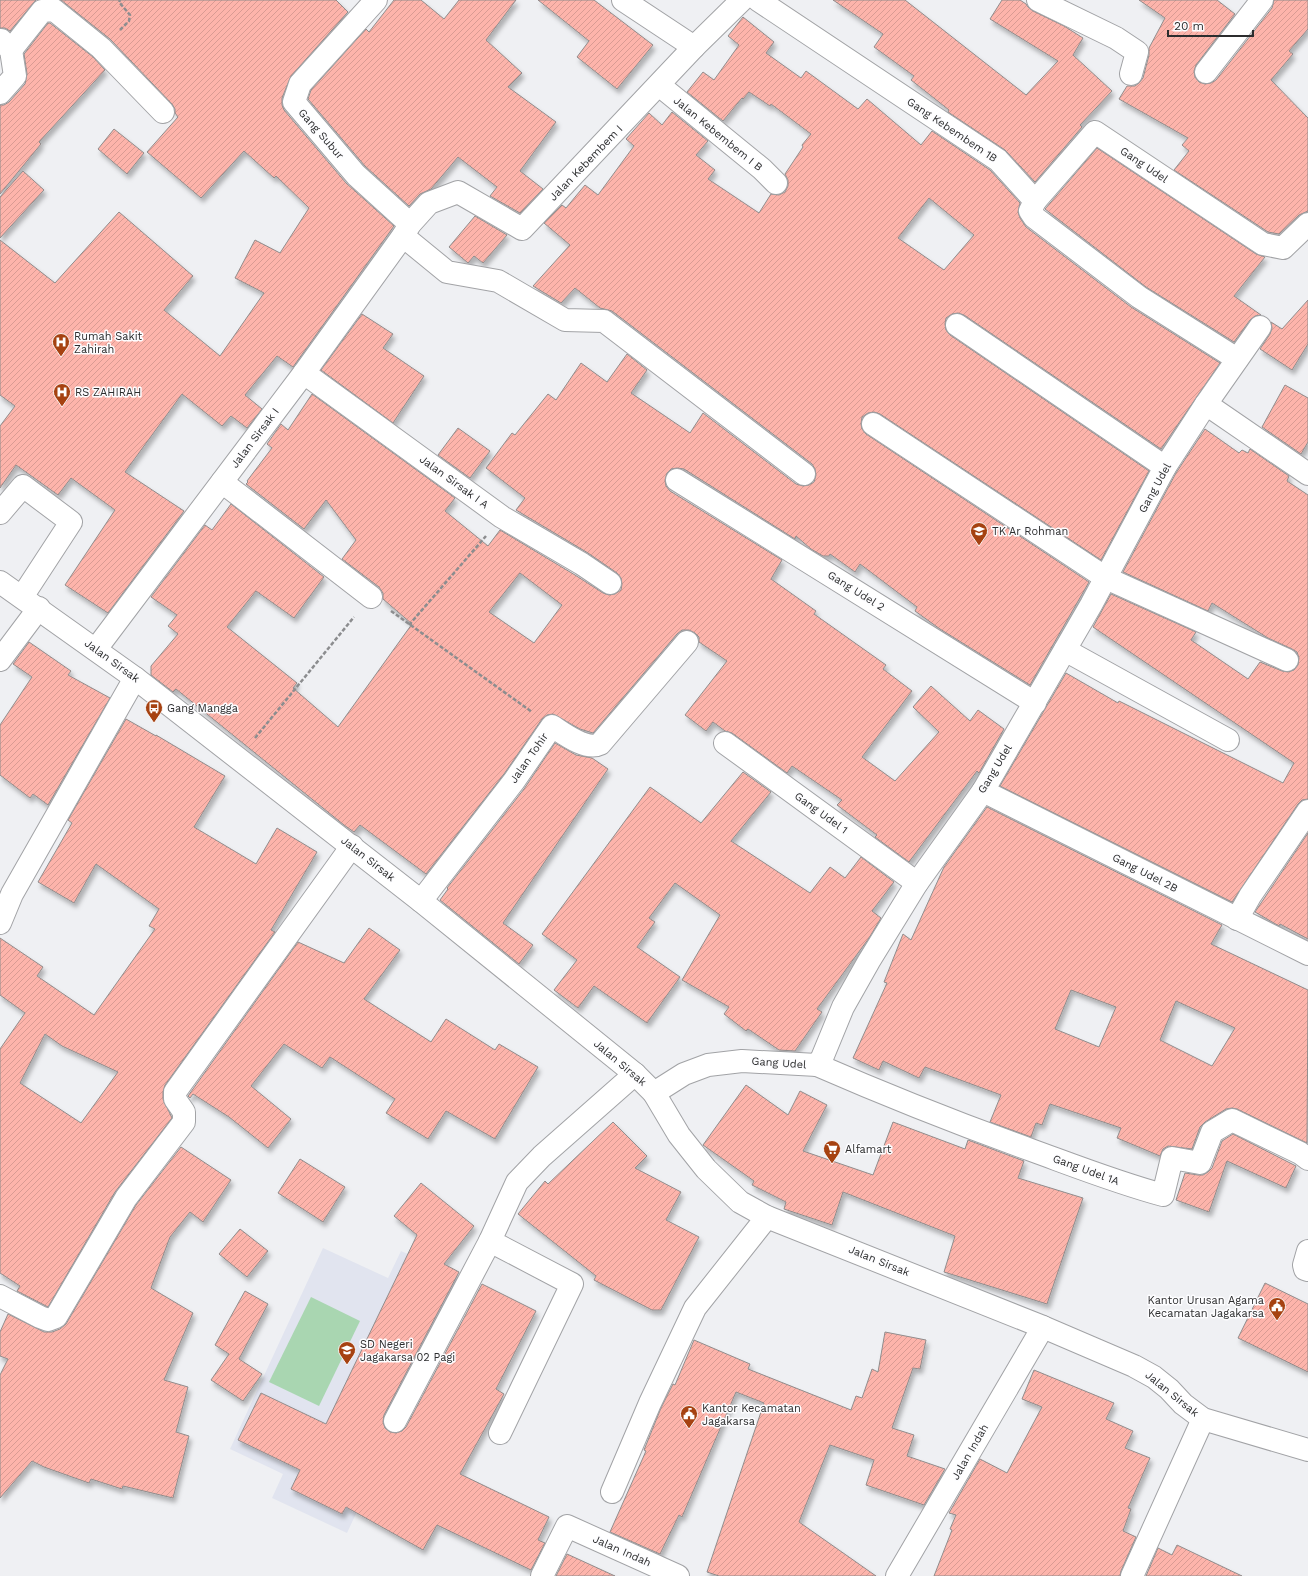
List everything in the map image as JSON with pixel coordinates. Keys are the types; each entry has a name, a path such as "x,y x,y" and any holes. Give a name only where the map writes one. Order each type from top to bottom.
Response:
{"street":[{"name":"Gang Subur","path":"376,0 300,84 294,102 356,175 407,230"},
{"path":"623,0 694,47"},
{"name":"Jalan Kebembem I","path":"407,230 429,203 458,192 522,229 694,47 742,0"},
{"name":"Gang Kebembem 1B","path":"758,0 998,160 1035,201"},
{"path":"1038,0 1116,38 1137,52 1131,74"},
{"path":"1206,72 1262,0"},
{"path":"0,93 14,76 5,45 42,11 54,10 101,48 163,112"},
{"name":"Jalan Kebembem I B","path":"659,85 762,169 776,183"},
{"name":"Gang Udel","path":"1035,201 1095,132 1263,244 1283,248 1308,224"},
{"path":"1035,201 1030,211 1034,216 1139,297 1237,359"},
{"path":"407,230 447,272 498,281 565,320 604,321 804,474"},
{"name":"Jalan Sirsak I","path":"96,649 304,373 407,230"},
{"path":"956,325 1165,467"},
{"name":"Gang Udel","path":"654,1093 684,1074 708,1065 742,1060 817,1065 822,1058 843,1007 869,961 917,883 983,791 1106,578 1165,467 1206,404 1260,327"},
{"name":"Jalan Sirsak I A","path":"304,373 502,517 582,564 610,584"},
{"path":"1206,404 1308,474"},
{"path":"874,424 1106,578 1286,660"},
{"name":"Gang Udel 2","path":"677,480 1035,703"},
{"path":"222,482 371,596"},
{"path":"0,513 23,486 71,522 0,660"},
{"name":"Jalan Sirsak","path":"0,582 96,649 239,758 421,901 635,1074 654,1093 679,1135 706,1169 740,1202 767,1217 1043,1327 1134,1366 1154,1377 1169,1389 1183,1404 1203,1419 1308,1450"},
{"name":"Jalan Tohir","path":"421,901 514,781 552,726 578,741 592,746 600,744 687,642"},
{"path":"1065,650 1228,740"},
{"path":"0,923 12,894 135,678"},
{"name":"Gang Udel 1","path":"725,743 917,883"},
{"name":"Gang Udel 2B","path":"983,791 1308,954"},
{"path":"1237,919 1250,896 1308,811"},
{"path":"0,1296 40,1318 48,1320 56,1317 126,1198 184,1122 184,1112 176,1099 175,1092 352,846"},
{"name":"Gang Udel 1A","path":"817,1065 957,1123 1128,1185 1163,1195 1172,1158 1200,1163 1212,1132 1232,1120 1308,1159"},
{"path":"395,1420 490,1241 517,1182 542,1156 635,1074"},
{"path":"612,1492 650,1403 695,1308 767,1217"},
{"path":"490,1241 572,1284 500,1433"},
{"path":"1308,1251 1304,1265 1308,1270"},
{"name":"Jalan Indah","path":"897,1576 1043,1327"},
{"path":"1132,1576 1203,1419"},
{"name":"Jalan Indah","path":"542,1576 567,1526 678,1576"}],"path":[{"path":"101,48 129,21 130,15 119,2 120,0"},
{"path":"409,625 502,517"},
{"path":"239,758 371,596 409,625 552,726"}],"shaded area":[{"name":"SD Negeri Jagakarsa 02 Pagi","path":"323,1248 388,1278 401,1251 465,1280 347,1533 272,1498 283,1474 230,1449"}],"green space":[{"path":"311,1297 360,1321 319,1406 269,1382"}],"building":[{"path":"0,0 36,0 10,31 5,28 0,28"},
{"path":"61,0 336,0 348,12 291,76 282,98 282,105 284,110 346,183 394,226 293,367 277,356 245,395 262,409 247,428 231,416 222,426 182,394 125,472 184,511 108,613 65,585 115,510 71,478 58,495 16,465 0,488 0,426 15,406 0,395 0,240 55,283 119,212 193,276 164,310 220,356 264,293 235,278 255,240 280,253 309,208 276,176 274,178 244,151 201,198 147,152 178,117 172,104 110,39"},
{"path":"394,0 421,0 444,19 459,0 516,0 486,40 522,73 508,87 556,122 520,171 543,189 520,213 490,196 497,187 458,157 431,189 420,194 409,206 365,166 308,99 311,90 366,29 369,32"},
{"path":"538,0 594,0 653,45 617,89 577,57 589,41"},
{"path":"833,0 905,0 1026,95 1058,61 990,19 1002,0 1020,0 1033,11 1064,26 1083,38 1073,55 1112,91 1080,125 1082,127 1035,182 1005,150 948,112 949,110 911,80 914,76 874,47 883,34"},
{"path":"1139,0 1217,0 1235,14 1196,65 1194,71 1195,77 1199,82 1205,84 1216,80 1272,8 1274,0 1308,0 1308,29 1289,51 1293,54 1271,80 1308,118 1308,211 1299,215 1279,234 1268,232 1174,170 1189,151 1182,145 1188,138 1119,99 1127,86 1135,86 1143,78 1149,55 1149,48 1165,18"},
{"path":"743,17 774,42 766,53 801,78 806,71 858,109 867,99 921,145 932,131 990,170 1020,203 1018,212 1026,227 1131,307 1220,363 1161,449 964,315 958,313 952,314 946,318 946,330 950,335 1149,471 1101,560 880,414 874,412 868,413 862,417 862,429 866,434 1089,582 1030,685 940,629 915,611 917,607 860,564 855,572 830,554 829,556 823,556 811,549 796,536 795,539 684,469 671,469 667,473 665,480 666,486 670,491 782,560 771,579 816,611 814,614 886,665 883,669 912,691 862,757 895,781 939,732 913,707 931,686 970,721 978,710 1004,729 979,773 977,771 909,862 875,837 877,835 837,805 842,800 792,766 787,773 732,733 725,731 713,722 706,731 685,715 727,661 699,642 699,637 695,633 689,630 682,630 593,733 580,729 553,714 547,715 542,719 504,774 426,874 360,825 354,832 344,825 176,689 173,692 151,675 151,666 178,634 168,626 177,615 151,597 205,525 212,530 231,504 324,577 294,618 256,591 227,627 297,683 293,688 338,727 412,624 383,599 383,593 379,587 342,559 356,540 326,500 304,529 246,484 272,448 267,444 281,424 288,430 312,394 455,498 445,511 488,546 500,530 603,593 609,595 615,594 621,590 621,578 617,573 588,553 516,510 525,498 486,468 512,433 515,435 548,394 556,400 581,363 607,382 627,354 647,370 631,393 690,433 703,413 796,484 803,486 814,482 816,475 812,464 612,311 600,308 575,288 561,303 533,286 570,245 544,223 562,205 566,208 585,185 598,195 634,146 626,139 649,113 662,125 672,112 708,141 696,155 715,170 708,179 759,213 771,194 779,195 785,192 788,186 788,180 785,174 803,147 802,145 811,134 771,104 770,106 749,92 743,99 742,98 723,121 687,92 703,72 714,80 739,45 728,36","holes":["929,198 974,235 944,270 898,238","520,573 562,605 534,643 489,612"]},
{"path":"48,23 50,23 93,57 105,70 39,142 41,144 0,194 0,105 4,105 9,102 25,84 27,74 24,54"},
{"path":"114,129 144,153 127,174 98,149"},
{"path":"1097,148 1256,254 1265,257 1234,296 1261,315 1255,316 1250,320 1234,342 1146,287 1045,209"},
{"path":"23,171 44,190 0,238 0,197"},
{"path":"475,216 507,235 483,263 474,256 468,263 449,247"},
{"path":"1308,300 1308,344 1292,370 1260,349 1270,334 1272,328 1271,322 1282,329"},
{"path":"362,314 393,334 383,348 424,376 393,423 321,370"},
{"path":"1285,385 1308,398 1308,442 1301,454 1262,427"},
{"path":"458,428 490,451 470,478 438,455"},
{"path":"1205,429 1239,453 1242,450 1248,453 1250,449 1289,476 1287,481 1308,495 1308,799 1302,800 1298,804 1232,902 1000,786 1066,673 1118,703 1119,701 1283,783 1294,763 1093,627 1111,594 1196,632 1191,640 1248,679 1260,662 1288,672 1294,670 1298,665 1299,658 1297,652 1268,638 1212,603 1208,611 1123,572 1176,473"},
{"path":"29,642 71,671 68,675 110,698 48,805 33,794 30,798 0,775 0,725 32,677 13,664"},
{"path":"126,719 225,776 194,827 256,864 277,828 317,852 271,930 275,932 165,1085 163,1099 172,1118 115,1192 48,1307 17,1291 20,1286 0,1273 0,1049 25,1013 0,995 0,938 43,967 37,976 94,1015 155,929 149,926 159,909 96,864 74,903 38,882 72,823 68,820","holes":["45,1034 62,1046 118,1072 81,1123 20,1083"]},
{"path":"555,743 576,755 592,758 608,769 503,923 533,945 519,964 440,900 448,889 447,888 524,789"},
{"path":"743,772 771,792 731,841 810,893 830,867 845,878 861,857 894,882 872,911 881,918 869,938 817,1009 822,1012 795,1051 779,1050 748,1029 746,1031 724,1014 729,1007 682,980 720,915 675,883 649,918 655,922 637,947 680,977 647,1023 594,986 578,1008 554,990 577,960 542,934 650,787 701,823"},
{"path":"987,807 1222,925 1211,944 1308,990 1307,1143 1237,1109 1232,1108 1226,1109 1205,1122 1200,1127 1192,1149 1168,1146 1163,1149 1160,1156 1117,1138 1121,1128 1050,1104 1042,1125 1036,1123 1031,1137 990,1122 1001,1095 925,1067 919,1078 883,1061 879,1070 853,1058 887,983 884,982 903,934 911,940 944,867","holes":["1071,990 1116,1007 1099,1047 1055,1029","1176,1001 1235,1028 1212,1066 1160,1040"]},
{"path":"1308,833 1308,939 1280,924 1279,926 1255,912"},
{"path":"369,928 400,950 364,999 431,1042 446,1019 495,1050 499,1044 538,1067 495,1139 446,1111 428,1139 386,1113 395,1099 330,1057 322,1068 284,1044 251,1086 291,1119 268,1148 229,1117 193,1094 190,1098 188,1096 298,942 344,963"},
{"path":"746,1085 788,1115 800,1091 827,1105 803,1151 873,1175 893,1122 965,1149 968,1140 1024,1161 1018,1178 1083,1198 1047,1304 944,1272 955,1236 843,1192 832,1225 784,1209 786,1202 752,1185 754,1181 703,1145"},
{"path":"613,1122 647,1156 635,1168 681,1192 666,1220 699,1237 661,1310 652,1310 594,1280 596,1276 518,1214 545,1181 548,1184"},
{"path":"1233,1134 1296,1166 1286,1188 1227,1161 1209,1212 1176,1200 1185,1173 1203,1175 1208,1172 1212,1168 1222,1141"},
{"path":"181,1147 231,1180 203,1222 190,1212 170,1237 151,1288 193,1313 164,1380 188,1387 176,1432 189,1436 173,1498 123,1486 122,1489 91,1479 89,1483 44,1467 32,1461 0,1498 0,1375 8,1359 0,1356 0,1332 8,1314 44,1332 52,1332 60,1329 66,1324 136,1205"},
{"path":"300,1159 345,1187 323,1222 278,1193"},
{"path":"421,1183 474,1226 444,1264 459,1272 384,1415 383,1422 385,1428 390,1432 396,1433 402,1431 406,1427 482,1284 536,1311 496,1389 504,1394 460,1474 549,1517 538,1540 545,1543 531,1570 437,1525 423,1550 346,1507 342,1514 291,1489 300,1470 238,1440 261,1393 326,1424 417,1235 394,1216"},
{"path":"240,1229 268,1251 247,1277 219,1254"},
{"name":"Kantor Urusan Agama Kecamatan Jagakarsa","path":"1265,1283 1308,1304 1308,1372 1238,1338"},
{"path":"245,1291 268,1304 239,1359 262,1374 243,1401 211,1380 229,1354 215,1345"},
{"path":"885,1332 926,1340 920,1369 913,1368 892,1428 914,1435 907,1456 945,1469 924,1505 866,1485 874,1460 830,1445 799,1522 876,1576 719,1576 707,1572 764,1403 736,1392 682,1517 679,1515 660,1554 610,1532 646,1451 644,1450 661,1408 673,1384 675,1385 694,1340 750,1364 748,1369 851,1410 856,1396 862,1398 872,1369 878,1372"},
{"path":"1034,1370 1114,1403 1106,1419 1133,1431 1125,1448 1150,1458 1128,1508 1131,1509 1123,1531 1136,1537 1120,1576 934,1576 952,1530 950,1529 956,1515 949,1513 980,1459 1007,1473 1042,1407 1022,1399"},
{"path":"1177,1545 1242,1576 1146,1576 1158,1548 1172,1555"},
{"path":"567,1554 615,1576 556,1576"}],"place":[{"name":"Rumah Sakit Zahirah","path":"61,357"},
{"name":"RS ZAHIRAH","path":"62,407"},
{"name":"TK Ar Rohman","path":"979,546"},
{"name":"Gang Mangga","path":"154,723"},
{"name":"Alfamart","path":"832,1164"},
{"name":"Kantor Urusan Agama Kecamatan Jagakarsa","path":"1277,1321"},
{"name":"SD Negeri Jagakarsa 02 Pagi","path":"347,1365"},
{"name":"Kantor Kecamatan Jagakarsa","path":"689,1429"}]}
